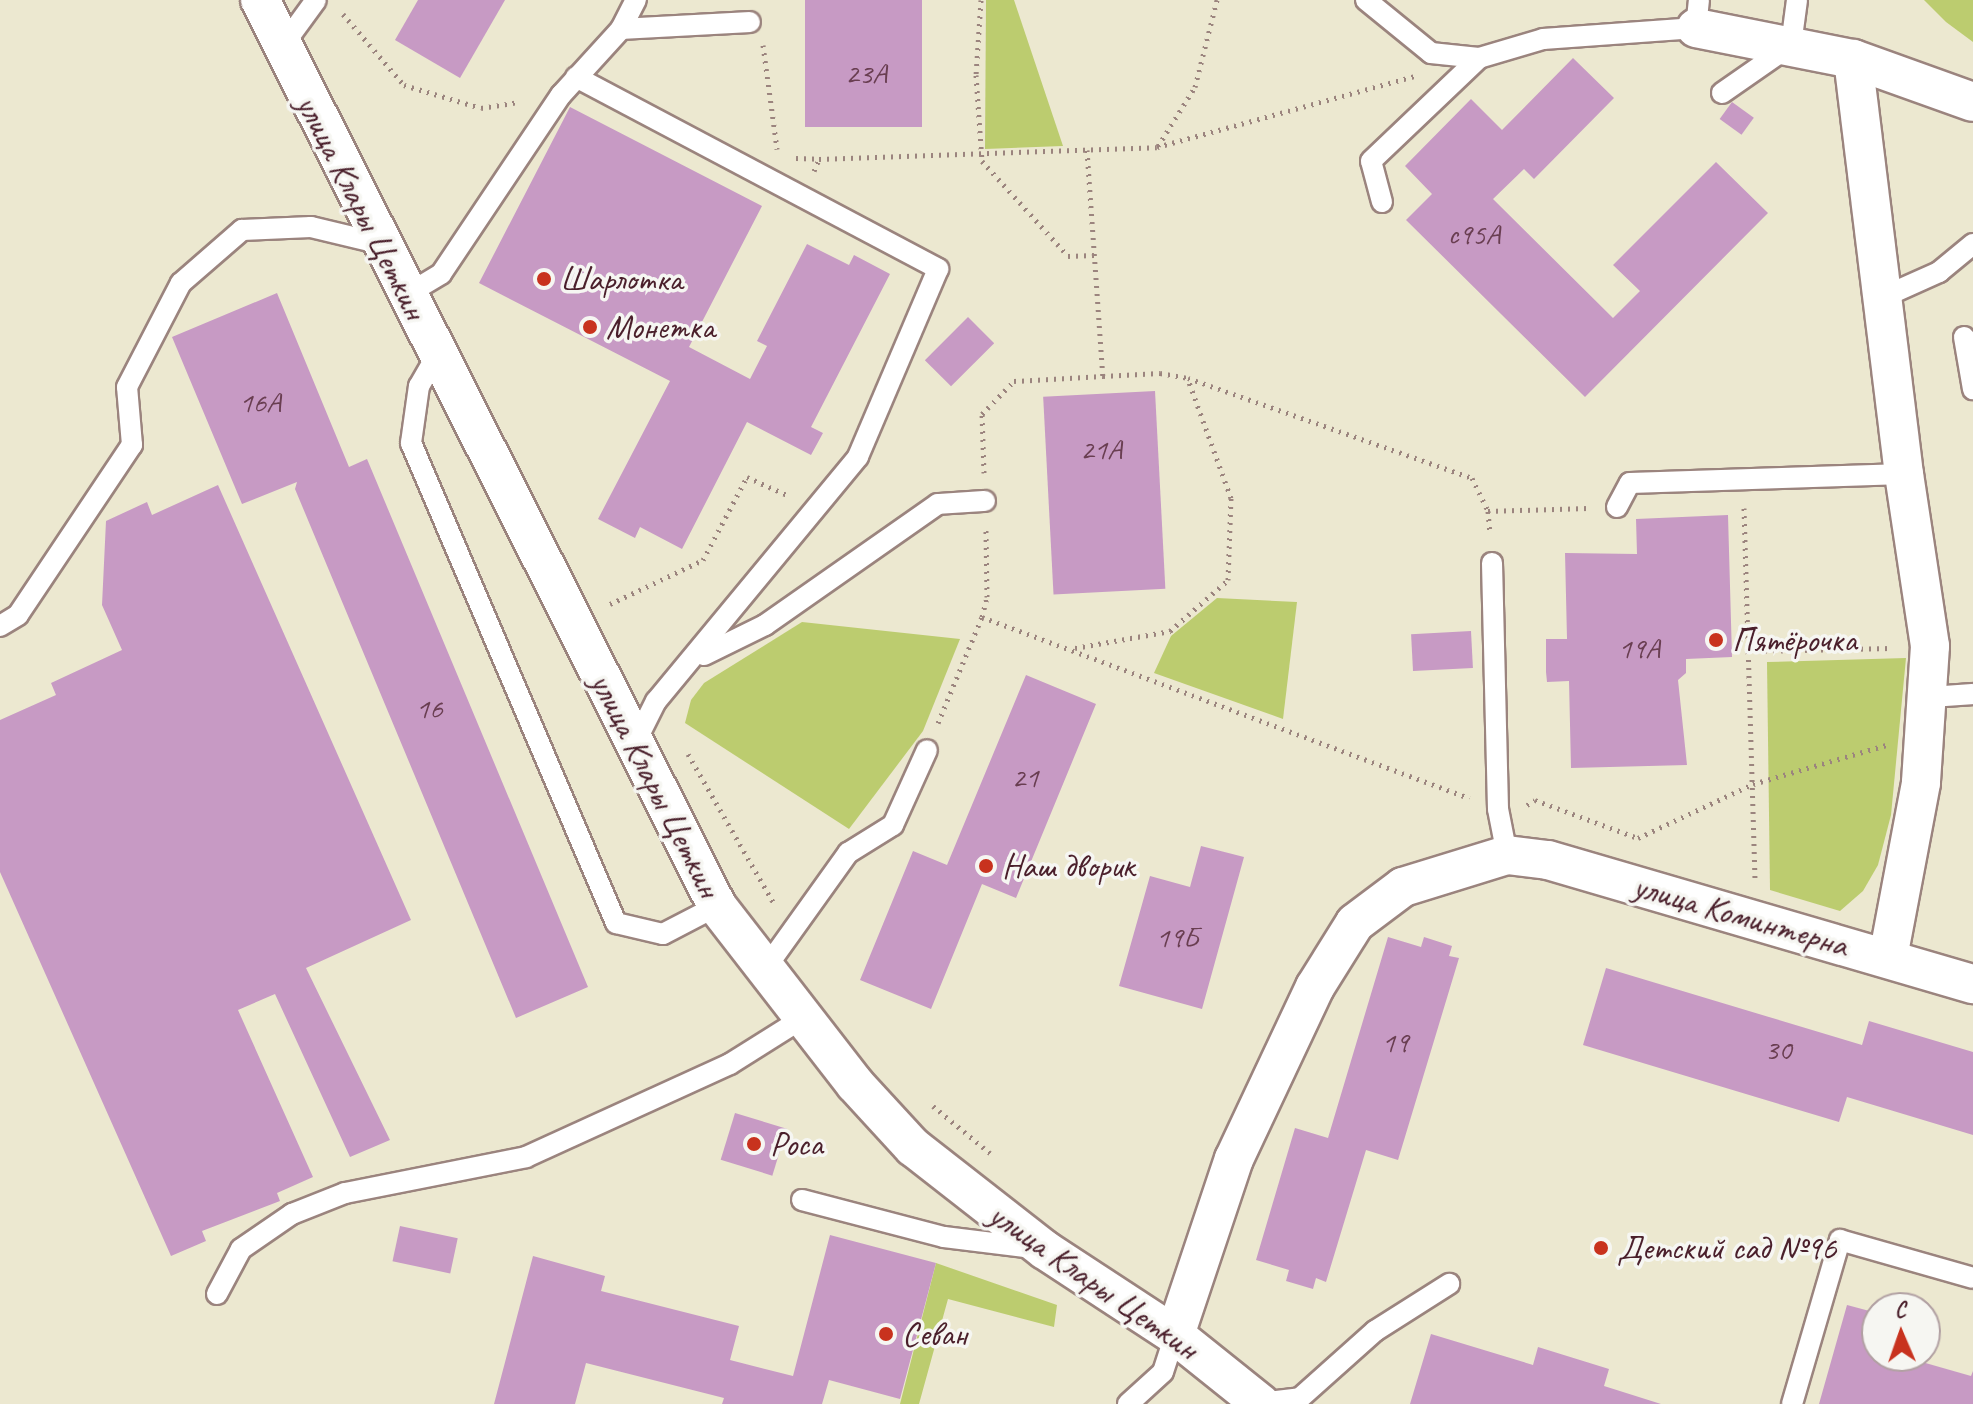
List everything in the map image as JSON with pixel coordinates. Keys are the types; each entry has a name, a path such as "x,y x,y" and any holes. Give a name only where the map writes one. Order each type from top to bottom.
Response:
{"street":[{"name":"улица Клары Цеткин","path":"260,0 281,48 717,906 803,1018 913,1147 1045,1250 1175,1335 1260,1404"},
{"path":"1697,14 1791,45 1853,59 1973,102"},
{"path":"1853,59 1904,474 1930,646 1930,697 1921,783 1888,957"},
{"path":"1175,1335 1234,1159 1315,987 1355,923 1403,887 1507,855"},
{"name":"улица Коминтерна","path":"1507,855 1548,860 1973,984"}],"lane":[{"path":"281,48 316,0"},
{"path":"406,295 441,274 561,95 621,29 636,0"},
{"path":"1366,0 1431,53 1479,58 1543,39 1697,14"},
{"path":"1722,93 1791,45 1797,0"},
{"path":"621,29 750,22"},
{"path":"1382,202 1371,161 1479,58"},
{"path":"576,77 938,269 858,457 697,658 656,701 635,743"},
{"path":"0,626 18,615 132,445 127,387 181,283 242,230 311,227 382,244"},
{"path":"1881,298 1939,272 1973,244"},
{"path":"1964,337 1973,389"},
{"path":"437,355 419,386 411,443 616,923 663,934 717,906"},
{"path":"1617,507 1630,483 1904,474"},
{"path":"697,658 765,625 938,504 985,501"},
{"path":"1492,563 1498,809 1507,855"},
{"path":"1930,697 1973,694"},
{"path":"765,969 848,853 893,825 927,750"},
{"path":"217,1294 241,1249 292,1214 345,1193 526,1157 730,1064 803,1018"},
{"path":"802,1200 944,1237 1045,1250"},
{"path":"1792,1404 1840,1240 1973,1278"},
{"path":"1260,1404 1300,1398 1375,1331 1449,1284"},
{"path":"1128,1404 1163,1372 1175,1335"}],"path":[{"path":"981,0 976,75 982,161 1068,256 1094,255"},
{"path":"1157,147 1195,87 1217,0"},
{"path":"338,8 404,85 481,108 561,95"},
{"path":"750,22 768,53 778,157"},
{"path":"792,158 1157,147 1418,75"},
{"path":"1087,150 1103,376"},
{"path":"805,199 819,159"},
{"path":"927,750 982,617 987,597 982,414 1014,381 1160,373 1188,378 1472,478 1488,511 1617,507"},
{"path":"1072,649 1170,631 1228,580 1231,498 1188,378"},
{"path":"610,604 703,560 747,477 819,509"},
{"path":"1744,512 1756,919"},
{"path":"602,590 617,618"},
{"path":"982,617 1498,809 1514,812 1535,800 1638,838 1753,784 1899,741"},
{"path":"1749,651 1930,646"},
{"path":"656,701 792,935"},
{"path":"929,1104 999,1160"}],"green space":[{"path":"986,0 1014,0 1063,146 985,149"},
{"path":"1924,0 1973,0 1973,42 1946,22"},
{"path":"1217,598 1297,602 1283,719 1154,673 1171,636"},
{"path":"802,622 960,639 923,731 849,829 685,723 691,700 704,683"},
{"path":"1906,658 1891,815 1878,865 1863,891 1840,911 1770,890 1767,662"},
{"path":"936,1263 1057,1305 1054,1327 948,1299 919,1404 900,1404"}],"building":[{"path":"418,0 505,0 460,78 395,40"},
{"path":"805,0 922,0 922,127 805,127"},
{"path":"1573,58 1614,98 1534,179 1524,169 1493,199 1613,318 1640,291 1613,265 1716,162 1768,213 1585,397 1406,220 1432,194 1405,166 1471,99 1502,130"},
{"path":"1732,102 1754,118 1741,135 1720,119"},
{"path":"570,107 762,206 689,347 750,379 767,346 757,341 807,244 849,265 854,255 890,274 811,427 823,433 811,455 747,422 682,549 640,527 635,538 598,519 670,381 479,283"},
{"path":"277,293 349,467 367,459 588,987 516,1018 295,489 297,482 242,504 172,337"},
{"path":"968,317 994,343 951,386 925,360"},
{"path":"1155,391 1165,589 1054,595 1043,397"},
{"path":"218,485 411,920 306,968 390,1140 350,1157 275,994 238,1010 313,1177 277,1193 280,1201 202,1231 206,1241 171,1256 0,872 0,720 56,695 51,683 122,650 102,605 106,521 147,502 152,515"},
{"path":"1728,515 1732,657 1686,659 1686,673 1678,680 1687,765 1571,768 1569,681 1547,682 1546,672 1546,639 1567,639 1565,553 1637,554 1636,519"},
{"path":"1471,631 1473,668 1413,671 1411,634"},
{"path":"1026,675 1096,704 1016,898 982,884 931,1009 860,980 913,851 947,865"},
{"path":"1201,846 1244,857 1202,1009 1119,986 1150,876 1190,887"},
{"path":"1388,937 1421,947 1424,937 1452,946 1449,956 1459,958 1398,1160 1366,1150 1326,1282 1316,1278 1313,1289 1286,1281 1289,1270 1256,1260 1295,1128 1328,1138"},
{"path":"1606,968 1862,1045 1869,1021 1973,1052 1973,1135 1847,1097 1839,1122 1583,1045"},
{"name":"Роса","path":"735,1113 787,1129 772,1176 721,1160"},
{"path":"400,1226 458,1238 450,1273 393,1261"},
{"path":"830,1235 936,1263 900,1399 829,1380 822,1404 722,1404 724,1398 586,1363 575,1404 494,1404 533,1256 605,1276 601,1291 739,1326 730,1360 793,1376"},
{"path":"1847,1305 1861,1309 1861,1372 1941,1372 1941,1367 1971,1376 1973,1371 1973,1404 1819,1404"},
{"path":"1431,1334 1533,1365 1538,1347 1609,1369 1604,1386 1661,1404 1410,1404"}],"place":[{"name":"Шарлотка","path":"544,279"},
{"name":"Монетка","path":"590,327"},
{"name":"Пятёрочка","path":"1716,640"},
{"name":"Наш дворик","path":"986,866"},
{"name":"Роса","path":"754,1144"},
{"name":"Детский сад №96","path":"1601,1248"},
{"name":"Севан","path":"886,1334"}]}
